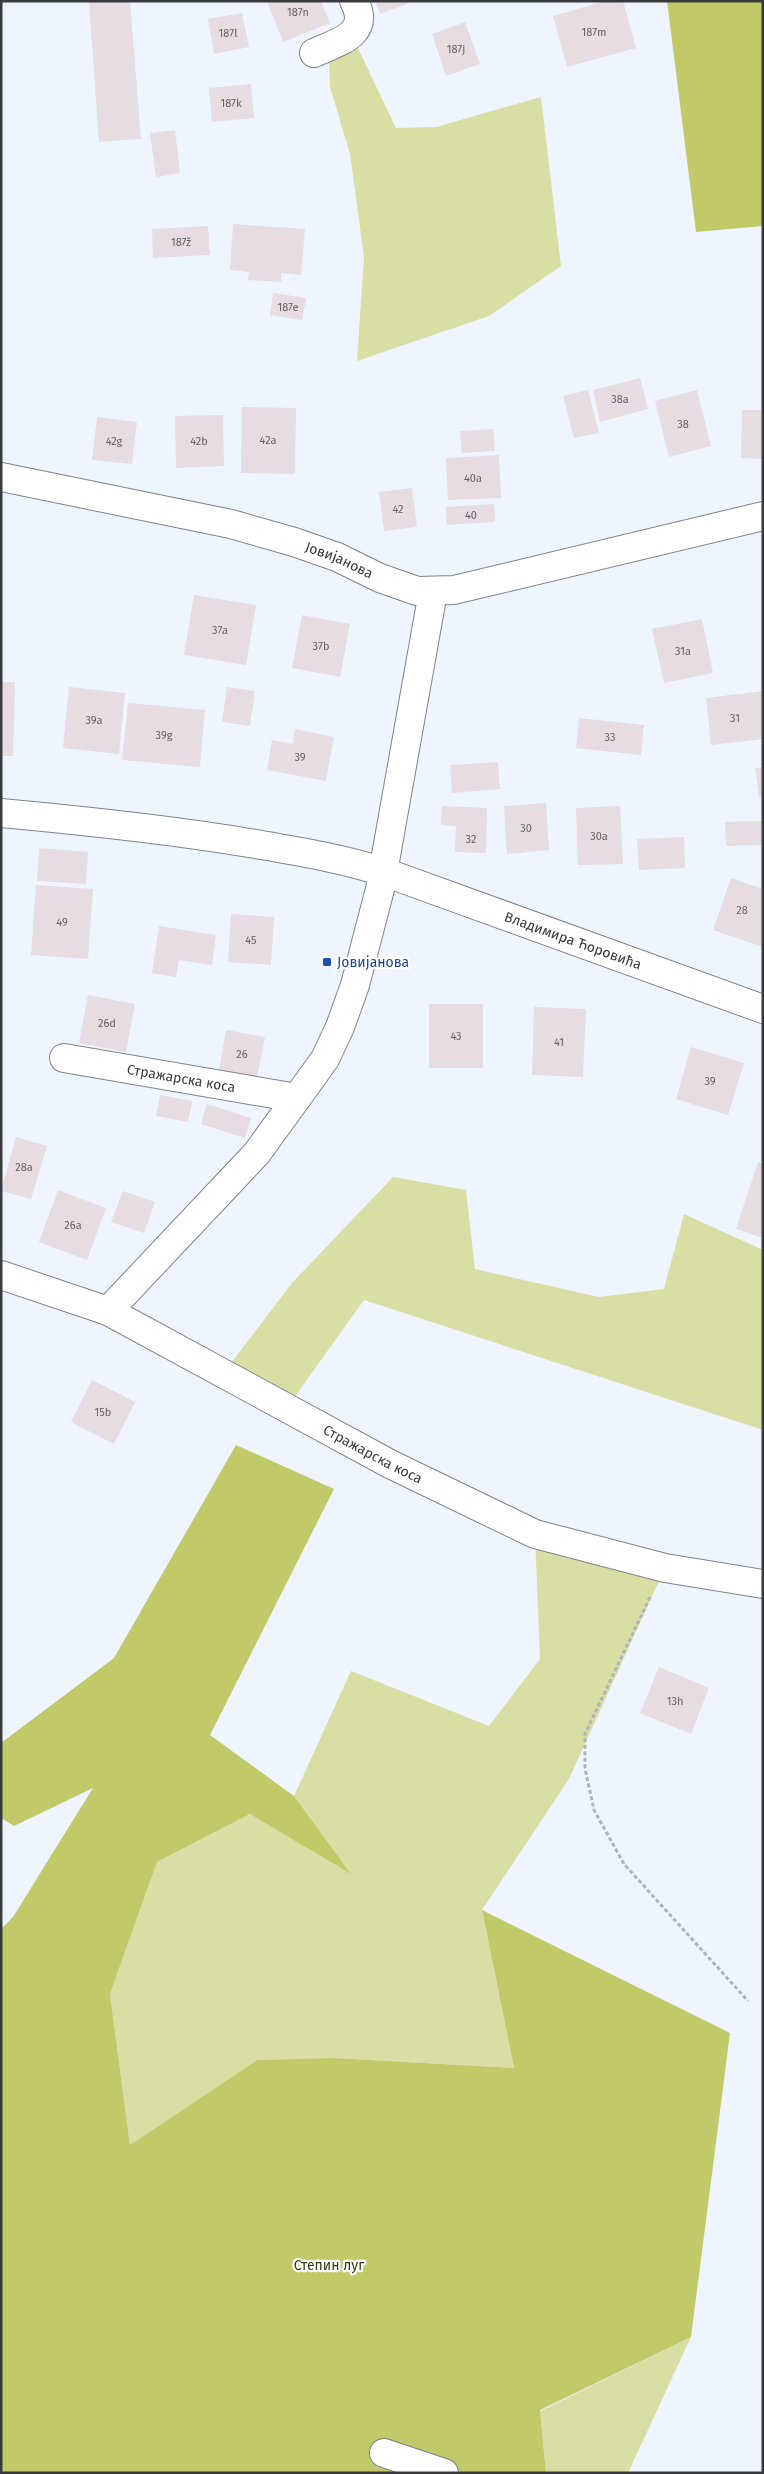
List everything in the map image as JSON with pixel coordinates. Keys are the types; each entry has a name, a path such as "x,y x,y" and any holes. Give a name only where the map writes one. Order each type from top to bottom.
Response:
{"street":[{"path":"314,53 353,35 358,24 358,9 354,1"},
{"name":"Јовијанова","path":"1,477 231,524 302,545 408,588 433,592 454,590 763,516"},
{"path":"108,1311 257,1153 326,1059 340,1027 372,925 384,872 433,592"},
{"path":"1,813 128,825 217,837 343,859 384,872"},
{"name":"Владимира Ћоровића","path":"384,872 763,1009"},
{"name":"Стражарска коса","path":"64,1058 298,1098"},
{"name":"Стражарска коса","path":"1,1275 108,1311 381,1460 535,1534 665,1568 763,1584"},
{"path":"384,2453 444,2473"}],"path":[{"path":"665,1568 586,1734 585,1768 594,1810 624,1864 748,2001"}],"green space":[{"path":"667,1 763,1 763,226 696,232"},
{"path":"356,44 396,128 436,127 541,97 561,266 489,316 357,361 364,257 350,154 330,87 329,57"},
{"path":"393,1177 466,1190 475,1269 599,1297 664,1289 684,1214 763,1250 763,1430 364,1300 286,1409 222,1375 292,1283"},
{"name":"Степин луг","path":"236,1445 334,1489 210,1735 294,1796 351,1874 250,1814 157,1862 110,1994 130,2145 257,2060 334,2058 514,2068 482,1910 730,2033 691,2337 540,2410 546,2473 1,2473 1,1929 13,1917 93,1788 14,1826 1,1818 1,1743 114,1658"},
{"path":"535,1534 665,1568 569,1779 482,1910 514,2068 334,2058 257,2060 130,2145 110,1994 157,1862 250,1814 350,1873 294,1796 351,1671 489,1726 540,1659"},
{"path":"691,2337 628,2473 546,2473 540,2411"}],"building":[{"path":"89,1 130,1 141,139 99,142"},
{"path":"267,1 321,1 330,23 283,42"},
{"path":"375,1 407,1 407,4 380,14"},
{"path":"605,1 623,1 636,48 567,67 553,16"},
{"path":"242,13 249,47 214,54 208,19"},
{"path":"465,22 480,64 446,76 432,34"},
{"path":"251,84 254,118 212,122 209,88"},
{"path":"175,130 180,173 156,177 150,133"},
{"path":"233,224 305,229 301,275 281,273 281,282 248,280 249,272 230,270"},
{"path":"208,226 210,255 153,258 152,229"},
{"path":"273,293 306,298 302,320 270,315"},
{"path":"640,378 648,409 600,422 593,390"},
{"path":"588,390 599,433 574,438 563,396"},
{"path":"697,390 711,446 669,457 655,401"},
{"path":"242,407 296,408 295,474 241,473"},
{"path":"742,410 763,410 763,459 741,458"},
{"path":"223,415 224,466 176,468 175,416"},
{"path":"97,417 137,422 132,464 92,460"},
{"path":"493,429 495,451 462,453 460,431"},
{"path":"499,455 501,498 448,500 446,458"},
{"path":"412,488 417,527 384,531 379,492"},
{"path":"494,504 495,522 447,525 446,507"},
{"path":"194,595 256,605 246,665 184,655"},
{"path":"302,615 350,624 340,677 292,668"},
{"path":"702,619 713,673 664,683 652,629"},
{"path":"1,682 15,682 13,756 1,756"},
{"path":"69,687 125,693 119,754 63,748"},
{"path":"227,687 255,691 250,726 222,722"},
{"path":"763,691 763,739 711,745 706,698"},
{"path":"128,703 205,710 200,767 122,760"},
{"path":"579,718 644,725 641,755 576,748"},
{"path":"295,729 334,737 326,781 267,770 272,740 293,744"},
{"path":"498,762 500,789 452,793 450,765"},
{"path":"763,767 763,797 759,798 755,768"},
{"path":"546,803 549,850 507,854 504,806"},
{"path":"442,806 487,808 486,853 455,852 456,826 441,825"},
{"path":"620,806 623,864 578,865 576,808"},
{"path":"763,821 763,845 726,846 725,822"},
{"path":"684,837 685,868 639,870 637,839"},
{"path":"39,848 88,852 86,884 37,881"},
{"path":"731,878 763,889 763,947 713,930"},
{"path":"36,885 93,889 88,959 31,955"},
{"path":"231,914 274,917 271,965 228,962"},
{"path":"159,926 216,935 212,965 179,960 176,977 152,973"},
{"path":"88,995 135,1004 126,1052 79,1043"},
{"path":"429,1004 483,1004 483,1068 429,1068"},
{"path":"534,1007 586,1009 583,1077 532,1075"},
{"path":"226,1030 265,1037 257,1077 219,1070"},
{"path":"691,1047 744,1063 728,1115 676,1099"},
{"path":"160,1095 192,1101 188,1122 156,1116"},
{"path":"207,1104 251,1118 245,1138 201,1124"},
{"path":"16,1137 47,1146 31,1199 1,1191"},
{"path":"758,1162 763,1164 763,1238 736,1229"},
{"path":"58,1190 106,1208 87,1260 39,1242"},
{"path":"123,1191 155,1202 144,1233 111,1222"},
{"path":"92,1380 135,1402 114,1444 71,1422"},
{"path":"659,1667 709,1688 691,1734 640,1713"}],"place":[{"name":"Јовијанова","path":"327,962"}]}
